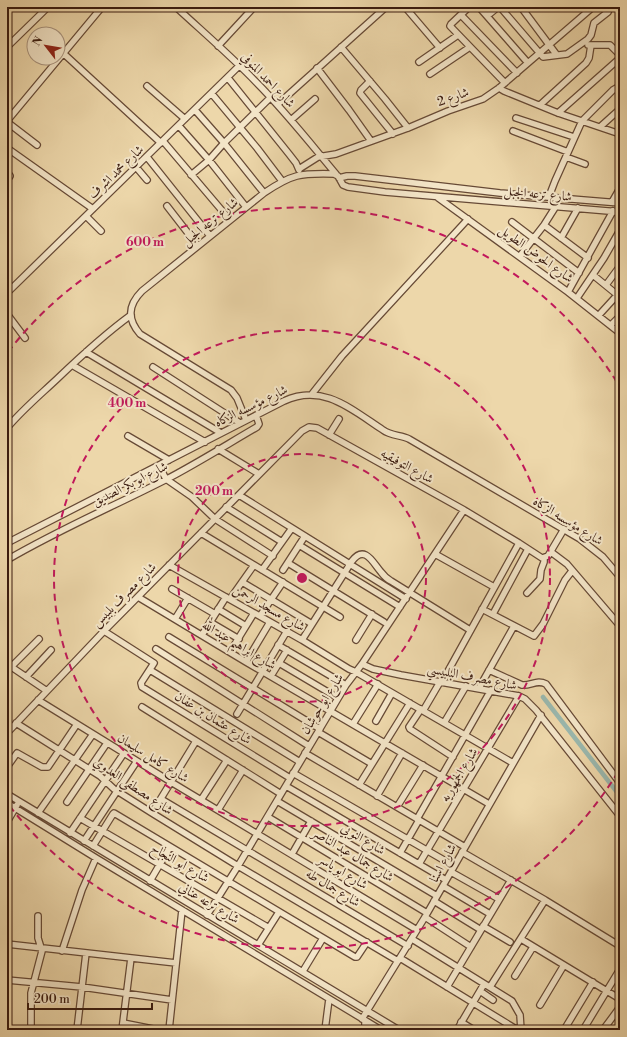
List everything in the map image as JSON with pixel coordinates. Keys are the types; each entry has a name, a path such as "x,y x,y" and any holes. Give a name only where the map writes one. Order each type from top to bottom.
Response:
{"street":[{"path":"7,47 48,7"},
{"path":"66,49 102,7"},
{"name":"شارع احمد المنوفي","path":"176,7 240,65 278,104 338,176"},
{"path":"218,46 254,7"},
{"path":"278,104 386,7"},
{"path":"405,7 440,48"},
{"path":"468,7 450,26 505,83"},
{"path":"479,7 528,63"},
{"path":"487,16 499,7 543,56 567,54 581,44 591,35 594,23 608,12 610,7"},
{"path":"522,7 556,54"},
{"name":"شارع 2","path":"300,172 320,156 336,154 393,134 487,96 517,73 589,8"},
{"path":"461,14 517,73"},
{"path":"419,62 458,35"},
{"path":"558,113 620,56 610,45 581,44"},
{"path":"540,105 586,63 589,58 591,45"},
{"path":"430,74 470,47"},
{"path":"341,48 408,128"},
{"path":"66,56 162,142 230,220"},
{"name":"شارع محمد اشرف","path":"7,293 240,65"},
{"path":"37,145 7,121 52,66"},
{"path":"317,68 350,110 371,141"},
{"path":"228,78 293,158 300,172"},
{"path":"370,81 360,93 393,134"},
{"path":"147,86 186,119"},
{"path":"550,196 582,121 613,90 620,86"},
{"path":"499,88 558,113 620,133"},
{"path":"212,94 282,181"},
{"path":"191,175 209,160 224,143 271,97"},
{"path":"291,120 315,99"},
{"path":"600,127 620,109"},
{"path":"195,110 224,143 264,193"},
{"path":"516,118 574,137"},
{"path":"179,126 209,160 246,207"},
{"path":"513,131 585,164"},
{"path":"7,148 93,209"},
{"path":"147,157 210,236"},
{"path":"136,167 147,180"},
{"path":"7,172 10,176 7,180"},
{"name":"شارع ترعه الجبل","path":"131,314 132,305 136,297 264,193 282,181 300,172 338,176 355,176 500,193 550,196 616,207"},
{"name":"شارع ترعه الجبل","path":"338,176 341,183 345,187 578,208 616,207"},
{"path":"568,292 616,207 620,188"},
{"name":"شارع الحوض الطويل","path":"437,196 577,298 620,332"},
{"path":"167,206 198,246"},
{"path":"520,256 544,225 556,206"},
{"path":"561,238 578,208"},
{"path":"86,216 101,232"},
{"path":"312,394 342,356 468,219"},
{"path":"512,222 579,273"},
{"path":"544,225 588,258"},
{"path":"577,298 620,230"},
{"path":"606,285 620,266"},
{"path":"593,274 619,295 599,315"},
{"path":"7,314 25,338"},
{"path":"7,428 86,352 131,314"},
{"path":"131,314 132,322 140,334 231,390 237,398 246,420"},
{"path":"611,325 620,316"},
{"path":"86,352 220,433"},
{"path":"72,365 205,442"},
{"path":"153,367 240,423"},
{"name":"شارع مؤسسه الزكاه","path":"7,543 293,396 312,394 332,399 364,417 383,431 405,438 594,549 620,577"},
{"name":"شارع ابو بكر الصديق","path":"8,559 65,528 106,510 166,479 257,428 259,424 254,416"},
{"path":"330,434 339,419"},
{"name":"شارع التوفيقيه","path":"259,474 306,429 313,426 330,434 464,510 519,543 539,557 544,558"},
{"path":"128,436 169,460"},
{"path":"218,449 259,474"},
{"path":"159,466 166,479 192,497 215,519 273,556"},
{"name":"شارع مصرف بلبيس","path":"7,733 104,631 259,474"},
{"path":"239,495 406,599"},
{"path":"226,507 282,542"},
{"name":"شارع ابو حوشان","path":"207,915 268,817 346,685 406,599 464,510"},
{"path":"262,570 292,528"},
{"path":"527,593 540,579 544,558 551,552 563,532"},
{"path":"201,533 340,617"},
{"path":"283,570 305,536"},
{"path":"453,757 409,727 441,682 519,543"},
{"path":"299,545 400,607"},
{"path":"493,614 528,549"},
{"path":"7,551 8,559"},
{"path":"551,552 567,564 620,626"},
{"path":"435,554 494,587"},
{"path":"302,640 354,557 358,555 367,556 387,578 470,630"},
{"path":"288,563 384,622"},
{"name":"شارع مسجد الرحمن","path":"169,565 287,631 349,670 356,672 378,684 513,763"},
{"path":"202,635 216,612 242,582 254,565"},
{"path":"482,609 534,636 565,580 572,571"},
{"path":"242,582 312,624"},
{"path":"260,616 283,582"},
{"path":"172,589 246,626"},
{"name":"شارع ابراهيم عبد الله","path":"138,597 262,672 489,804"},
{"path":"175,619 188,598"},
{"path":"230,652 254,613"},
{"path":"356,640 372,614"},
{"path":"210,622 239,639"},
{"path":"246,662 270,622"},
{"path":"479,688 514,626"},
{"path":"104,631 154,662 150,670 300,762"},
{"path":"237,714 287,631"},
{"path":"169,637 253,688 372,764"},
{"path":"39,639 9,665 47,691"},
{"path":"278,645 346,685"},
{"path":"156,648 309,746"},
{"path":"26,677 51,650"},
{"path":"271,676 287,650"},
{"path":"279,663 338,698"},
{"name":"شارع مصرف البلبيسي","path":"362,664 385,671 519,696 530,703 541,715 620,816"},
{"name":"شارع عثمان بن عفان","path":"150,670 141,683 142,687 292,776"},
{"name":"شارع مصرف البلبيسي","path":"489,670 522,685 537,682 546,684 620,783"},
{"path":"353,724 378,684"},
{"path":"444,723 466,686"},
{"path":"400,853 491,690"},
{"path":"376,721 392,693"},
{"name":"شارع الجمهوريه","path":"419,864 519,696"},
{"name":"شارع كامل سليمان","path":"38,700 257,834"},
{"path":"359,785 410,703"},
{"path":"142,707 281,794"},
{"name":"شارع اسنا","path":"364,1020 367,1010 408,946 541,715"},
{"name":"شارع مصطفي العدوي","path":"16,723 152,813 238,866 367,942 399,959"},
{"path":"7,768 16,753 46,768 60,751 77,724"},
{"path":"38,813 93,734"},
{"path":"152,813 196,741"},
{"path":"67,802 107,743"},
{"path":"70,833 124,753"},
{"path":"305,753 438,832 510,880 620,946"},
{"path":"377,796 402,753"},
{"path":"201,800 227,760"},
{"path":"84,841 138,761"},
{"path":"397,807 423,765"},
{"path":"218,810 243,770"},
{"path":"292,776 454,866"},
{"path":"286,786 446,880"},
{"name":"شارع ترعه عناني","path":"7,794 399,1030"},
{"name":"شارع جمال طه","path":"161,799 408,946"},
{"name":"شارع النوبي","path":"277,801 436,898 482,928 510,942"},
{"path":"7,822 19,802"},
{"name":"شارع ترعه عناني","path":"7,803 380,1030"},
{"path":"93,846 114,813 355,957 357,957 367,942"},
{"name":"شارع جمال عبد الناصر","path":"268,817 426,915 471,947"},
{"name":"شارع ابو النجاح","path":"80,818 269,928"},
{"path":"292,854 311,821"},
{"name":"شارع ابو ياسر","path":"257,834 417,930"},
{"path":"150,881 170,847"},
{"path":"62,951 82,890 96,858"},
{"path":"450,872 499,899"},
{"path":"447,987 510,880"},
{"path":"443,886 490,914"},
{"path":"456,1030 480,991 487,986 521,939 545,900"},
{"path":"168,1030 182,910"},
{"path":"258,945 279,912"},
{"path":"31,1030 30,998 40,960 41,948 37,931 38,916"},
{"path":"303,971 323,938"},
{"path":"399,959 517,1030 521,1020 518,1010 512,1001 412,939"},
{"path":"521,939 620,999"},
{"path":"7,944 176,963"},
{"path":"515,976 533,946"},
{"path":"77,1030 86,953"},
{"path":"122,1030 131,958"},
{"path":"540,1005 564,965"},
{"path":"583,1030 620,969"},
{"path":"7,980 82,987 126,995 172,1000"},
{"path":"564,1030 592,982"},
{"path":"480,991 493,1000"},
{"path":"325,1030 329,999"},
{"path":"603,1030 620,1007"},
{"path":"364,1020 365,1030"},
{"path":"461,1022 474,1030"},
{"path":"123,1024 158,1030"}],"waterway":[{"path":"543,697 620,796"}]}
